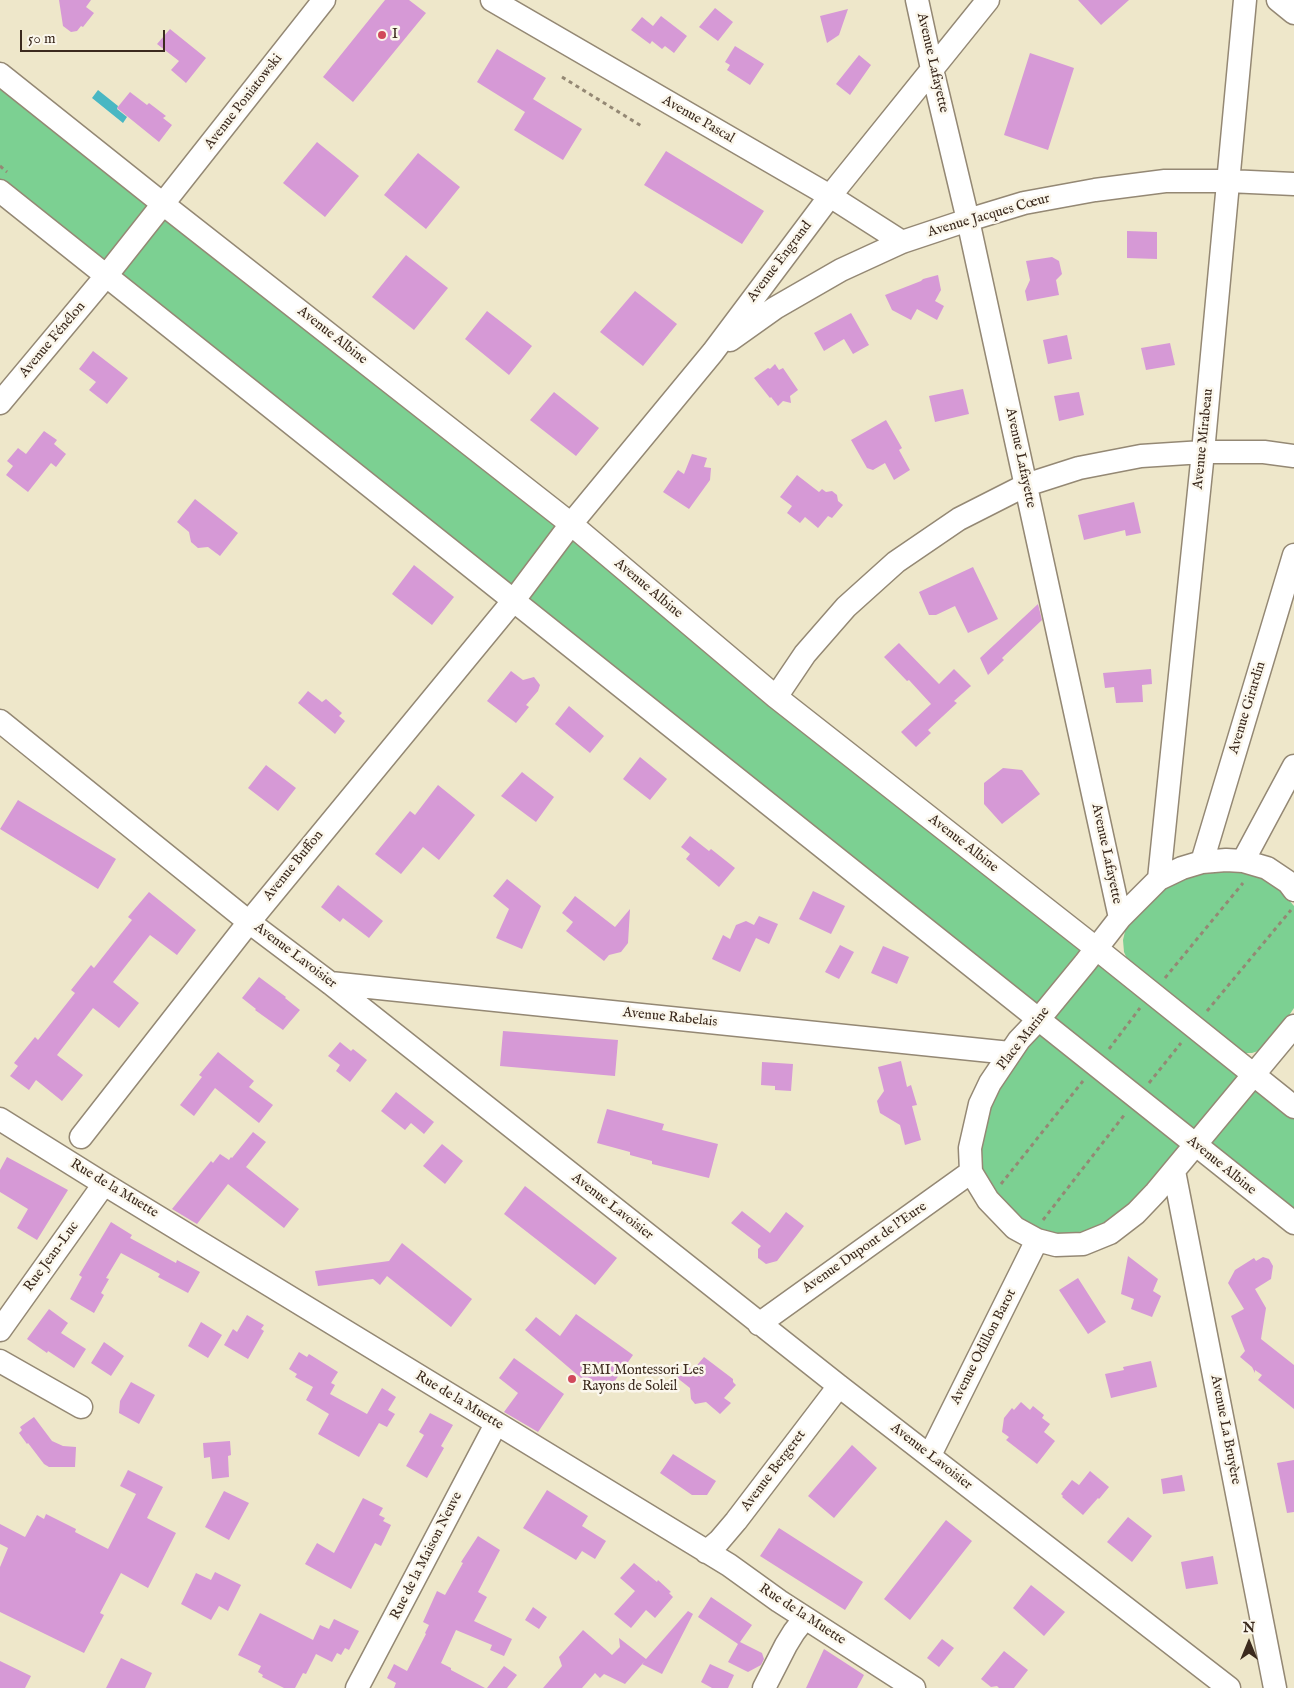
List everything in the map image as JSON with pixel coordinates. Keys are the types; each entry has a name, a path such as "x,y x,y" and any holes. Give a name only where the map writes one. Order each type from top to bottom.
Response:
{"street":[{"name":"Avenue Poniatowski","path":"106,276 324,0"},
{"name":"Avenue Pascal","path":"492,0 830,196 902,242"},
{"name":"Avenue Lafayette","path":"917,0 968,220 1120,918"},
{"name":"Avenue Engrand","path":"571,524 713,352 830,196 988,0"},
{"name":"Avenue Mirabeau","path":"1159,879 1246,0"},
{"path":"1278,0 1294,13"},
{"name":"Avenue Albine","path":"0,74 571,524 776,697 1097,949 1294,1107"},
{"name":"Avenue Jacques Cœur","path":"713,352 775,308 841,270 902,242 1024,203 1095,190 1165,181 1228,180 1294,184"},
{"name":"Avenue Albine","path":"0,191 1294,1223"},
{"name":"Avenue Fénélon","path":"0,403 106,276"},
{"path":"776,697 805,654 846,607 896,562 958,519 1026,485 1079,468 1141,456 1202,452 1264,452 1294,456"},
{"name":"Avenue Buffon","path":"81,1137 249,922 514,600 571,524"},
{"name":"Avenue Girardin","path":"1202,862 1294,555"},
{"name":"Avenue Lavoisier","path":"0,721 249,922 330,983 759,1324 1229,1688"},
{"path":"1244,871 1294,766"},
{"name":"Place Marine","path":"1292,882 1267,868 1244,871 1226,860 1202,862 1182,868 1159,879 1120,918 1097,949 1039,1019 1019,1040 990,1083 980,1104 970,1148 972,1172 988,1200 1015,1228 1034,1238 1056,1245 1083,1244 1110,1233 1136,1213 1174,1171 1254,1074 1286,1046 1294,1026"},
{"name":"Avenue Rabelais","path":"330,983 1010,1053"},
{"name":"Rue de la Muette","path":"0,1119 729,1565 805,1618 914,1688"},
{"name":"Avenue La Bruyère","path":"1174,1171 1275,1688"},
{"name":"Avenue Dupont de l'Eure","path":"759,1324 972,1172"},
{"name":"Rue Jean-Luc","path":"0,1330 104,1184"},
{"name":"Avenue Odillon Barot","path":"930,1455 1034,1238"},
{"path":"0,1361 81,1407"},
{"name":"Avenue Bergeret","path":"706,1552 719,1541 736,1521 839,1386"},
{"name":"Rue de la Maison Neuve","path":"357,1688 496,1424"},
{"path":"764,1688 786,1644 805,1618"}],"path":[{"path":"562,77 643,127"},
{"path":"988,1200 1096,1065 1244,871"},
{"path":"1034,1238 1137,1098 1294,906"}],"green space":[{"path":"0,83 1294,1117 1294,1214 0,180"},
{"path":"1218,868 1252,873 1275,884 1294,906 1294,1008 1276,1035 1261,1050 1252,1053 1244,1053 1128,961 1124,952 1123,940 1126,927 1156,894 1184,876"},
{"path":"1039,1029 1185,1148 1108,1225 1090,1231 1045,1233 1027,1225 1003,1207 978,1163 986,1117 998,1087"}],"water":[{"path":"98,90 118,106 117,109 127,117 123,123 92,98"}],"building":[{"path":"59,0 91,0 86,7 94,13 83,27 81,26 77,31 71,32 63,26"},
{"name":"I","path":"385,0 409,0 426,13 353,102 323,77"},
{"path":"1078,0 1129,0 1101,25"},
{"path":"715,8 733,22 718,41 699,27"},
{"path":"848,9 839,35 827,43 820,16"},
{"path":"661,16 687,36 674,53 665,46 662,49 652,41 650,44 631,30 642,17 653,26"},
{"path":"170,29 206,58 186,83 171,70 179,61 157,44"},
{"path":"735,46 764,64 750,85 727,70 730,65 725,62"},
{"path":"497,49 546,78 533,99 582,129 563,160 514,130 525,112 477,82"},
{"path":"1030,53 1074,68 1048,150 1004,135"},
{"path":"859,55 871,65 850,95 836,84"},
{"path":"130,92 166,116 163,118 172,125 159,142 117,108"},
{"path":"317,142 359,176 325,217 283,183"},
{"path":"666,151 764,211 742,244 644,185"},
{"path":"418,153 460,187 426,229 384,195"},
{"path":"1127,231 1157,232 1157,259 1127,258"},
{"path":"406,255 448,288 414,330 372,297"},
{"path":"1052,257 1059,261 1062,274 1056,280 1059,295 1027,301 1025,291 1030,280 1026,261"},
{"path":"938,275 941,290 935,301 944,306 937,320 917,309 911,320 892,310 885,295 923,279"},
{"path":"635,291 677,324 643,366 600,332"},
{"path":"487,311 532,346 509,375 465,339"},
{"path":"851,313 869,345 853,354 844,339 824,351 814,333"},
{"path":"1067,335 1072,359 1048,364 1043,340"},
{"path":"1170,343 1175,365 1146,370 1141,348"},
{"path":"93,351 128,378 107,404 89,390 96,382 79,369"},
{"path":"775,364 779,370 783,368 798,390 790,396 791,403 783,401 778,406 754,378"},
{"path":"963,389 969,414 935,422 929,396"},
{"path":"554,392 599,428 576,456 530,420"},
{"path":"1079,392 1084,415 1059,421 1054,396"},
{"path":"886,420 902,448 899,450 910,470 894,480 885,463 873,470 867,468 851,440"},
{"path":"44,431 57,440 54,444 66,454 56,467 51,463 28,492 6,475 13,466 7,461 18,448 26,454"},
{"path":"692,454 707,458 704,467 711,468 710,480 689,509 663,492 678,470 684,474"},
{"path":"797,475 819,492 822,489 826,492 832,491 843,505 832,518 828,516 818,528 805,517 800,523 787,513 792,506 780,497"},
{"path":"195,499 238,533 220,556 208,547 198,548 191,542 189,532 177,522"},
{"path":"1134,502 1141,533 1126,536 1125,530 1084,540 1078,515"},
{"path":"414,565 454,597 432,625 392,594"},
{"path":"973,567 998,619 968,633 955,606 936,615 929,615 919,592"},
{"path":"1038,604 1042,620 1002,658 1004,660 988,675 980,658"},
{"path":"899,643 939,684 954,669 971,686 954,701 957,703 928,730 931,733 916,747 901,732 931,704 884,657"},
{"path":"1151,669 1152,684 1142,685 1143,702 1116,703 1114,687 1105,688 1103,673"},
{"path":"511,671 523,680 534,677 540,685 538,691 526,705 529,707 516,723 487,701"},
{"path":"308,691 322,702 326,699 342,713 339,716 345,721 335,734 298,703"},
{"path":"569,706 604,736 590,753 555,724"},
{"path":"640,757 667,779 650,800 623,779"},
{"path":"266,765 296,788 278,811 248,788"},
{"path":"1003,768 1022,770 1040,794 1002,824 984,804 984,783"},
{"path":"522,772 554,797 536,822 501,796"},
{"path":"438,785 475,815 439,860 423,847 401,874 375,854 410,811 415,815"},
{"path":"18,800 116,859 98,889 0,829"},
{"path":"690,836 709,851 711,849 735,868 719,887 686,859 690,854 681,847"},
{"path":"507,879 541,906 522,949 496,938 509,909 493,896"},
{"path":"338,885 383,921 369,938 343,918 340,922 321,907"},
{"path":"813,891 845,906 831,934 799,919"},
{"path":"149,892 196,930 177,955 150,935 113,982 139,1003 119,1028 93,1008 57,1055 83,1075 62,1101 36,1080 29,1090 10,1076 18,1066 14,1063 35,1037 38,1040 75,993 71,990 91,965 94,968 132,920 128,917"},
{"path":"575,896 615,927 630,909 628,943 621,952 609,955 604,961 566,931 573,922 562,913"},
{"path":"759,916 778,924 769,944 756,938 740,972 712,959 723,935 730,939 736,925 746,921 754,925"},
{"path":"840,945 854,952 839,979 825,972"},
{"path":"883,946 909,957 897,984 871,973"},
{"path":"259,977 300,1010 283,1030 242,998"},
{"path":"503,1031 618,1040 615,1076 500,1066"},
{"path":"340,1042 367,1060 350,1082 336,1071 340,1065 328,1056"},
{"path":"218,1052 254,1081 249,1087 273,1105 259,1123 215,1088 194,1116 180,1105 202,1077 199,1075"},
{"path":"901,1061 907,1087 911,1085 917,1105 912,1106 921,1140 905,1145 900,1125 880,1113 877,1101 884,1091 878,1067"},
{"path":"762,1062 793,1064 791,1091 775,1090 775,1086 761,1085"},
{"path":"396,1092 434,1122 424,1134 411,1123 405,1130 381,1111"},
{"path":"607,1109 664,1124 662,1130 718,1144 709,1178 652,1164 652,1161 630,1155 630,1152 597,1143"},
{"path":"253,1132 266,1142 246,1167 299,1209 284,1228 228,1184 197,1224 172,1209 211,1161 213,1163 220,1154 229,1160 232,1158"},
{"path":"442,1144 463,1161 445,1184 423,1166"},
{"path":"7,1157 68,1190 37,1240 17,1228 28,1209 0,1192 0,1170"},
{"path":"525,1186 617,1258 595,1285 504,1214"},
{"path":"742,1211 770,1233 786,1212 804,1226 777,1261 766,1264 758,1258 758,1249 761,1246 731,1223"},
{"path":"111,1222 132,1235 130,1238 176,1263 177,1260 200,1272 188,1293 158,1277 160,1274 121,1253 106,1278 109,1279 101,1293 104,1295 94,1313 70,1299 82,1277 79,1275"},
{"path":"402,1243 472,1299 451,1327 387,1276 380,1285 373,1279 318,1286 315,1271 389,1261"},
{"path":"1128,1256 1158,1279 1153,1291 1161,1296 1152,1317 1131,1309 1134,1299 1121,1294"},
{"path":"1263,1257 1269,1259 1273,1266 1271,1279 1255,1289 1266,1308 1261,1339 1294,1365 1294,1409 1258,1380 1262,1375 1255,1370 1255,1373 1252,1367 1240,1357 1245,1351 1231,1316 1244,1309 1228,1283 1235,1270 1254,1258 1256,1261"},
{"path":"1078,1278 1106,1322 1088,1334 1059,1290"},
{"path":"49,1309 68,1323 61,1333 86,1349 74,1368 27,1339"},
{"path":"576,1314 633,1355 607,1392 605,1391 602,1396 525,1330 536,1317 560,1336"},
{"path":"247,1315 264,1325 261,1329 264,1331 248,1359 224,1345 233,1329 237,1332"},
{"path":"201,1322 222,1335 208,1358 188,1346"},
{"path":"104,1342 124,1356 111,1376 91,1363"},
{"path":"299,1352 307,1357 309,1354 338,1372 331,1383 335,1385 330,1394 367,1414 382,1388 396,1397 388,1410 395,1414 387,1427 379,1423 359,1457 318,1434 329,1414 306,1400 313,1387 295,1377 297,1374 289,1369"},
{"path":"704,1357 733,1379 736,1385 724,1398 731,1403 720,1414 706,1402 695,1404 691,1399 690,1388 676,1377 688,1367 693,1370"},
{"path":"514,1358 564,1394 538,1432 504,1412 518,1393 499,1378"},
{"path":"1151,1361 1157,1387 1111,1398 1105,1374 1124,1370 1123,1367"},
{"path":"131,1382 155,1395 139,1424 119,1413 120,1401"},
{"path":"1021,1402 1030,1410 1033,1406 1044,1415 1042,1418 1050,1424 1044,1432 1055,1441 1037,1464 1006,1440 1009,1437 1002,1432 1004,1418 1012,1408 1014,1410"},
{"path":"430,1413 453,1425 441,1446 444,1448 427,1478 406,1466 424,1435 419,1432"},
{"path":"34,1417 52,1441 63,1446 76,1447 75,1467 49,1467 44,1464 27,1444 19,1433 22,1430 20,1427"},
{"path":"230,1441 231,1455 228,1456 229,1477 212,1479 210,1457 204,1458 203,1443"},
{"path":"852,1445 877,1468 834,1518 808,1496"},
{"path":"673,1454 716,1481 707,1495 692,1495 660,1473"},
{"path":"1294,1460 1294,1512 1287,1513 1277,1463"},
{"path":"128,1470 163,1487 147,1518 176,1533 148,1588 121,1573 100,1613 104,1615 84,1653 0,1612 0,1567 8,1548 0,1544 0,1524 25,1537 37,1515 44,1519 46,1514 76,1529 75,1532 108,1549 136,1494 120,1486"},
{"path":"1090,1471 1109,1487 1083,1515 1061,1494 1072,1480 1079,1485"},
{"path":"1182,1475 1185,1491 1163,1494 1161,1479"},
{"path":"547,1490 588,1516 582,1526 606,1541 595,1559 582,1551 576,1560 523,1528"},
{"path":"224,1491 249,1503 229,1540 205,1527"},
{"path":"363,1498 383,1508 379,1515 385,1518 383,1521 391,1525 381,1546 375,1543 351,1589 305,1564 317,1543 334,1553"},
{"path":"1128,1517 1152,1536 1132,1562 1107,1542"},
{"path":"946,1520 972,1541 910,1620 884,1599"},
{"path":"779,1528 863,1582 845,1610 760,1556"},
{"path":"478,1536 500,1550 478,1592 487,1597 474,1621 512,1639 504,1656 490,1650 492,1645 456,1630 441,1663 485,1688 394,1688 396,1683 387,1678 394,1664 407,1671 426,1634 429,1625 423,1622 437,1591 445,1595 463,1563 461,1562"},
{"path":"1213,1556 1218,1584 1186,1589 1181,1562"},
{"path":"634,1563 657,1582 658,1580 671,1592 669,1593 673,1597 655,1618 646,1610 631,1628 614,1614 635,1591 620,1578"},
{"path":"215,1572 241,1585 228,1611 219,1606 211,1620 181,1604 196,1573 211,1580"},
{"path":"1031,1585 1065,1612 1044,1636 1013,1608"},
{"path":"711,1597 752,1625 740,1642 762,1653 764,1659 761,1665 748,1672 728,1662 738,1644 698,1617"},
{"path":"533,1607 547,1617 539,1629 525,1620"},
{"path":"688,1611 693,1614 662,1674 642,1664 625,1684 604,1674 600,1678 595,1673 582,1688 543,1688 562,1666 559,1657 583,1630 612,1655 620,1647 619,1638 646,1659"},
{"path":"260,1613 313,1640 320,1625 329,1629 334,1619 359,1631 349,1650 345,1648 341,1655 337,1653 332,1662 316,1654 306,1674 303,1673 295,1688 284,1688 262,1677 263,1675 258,1672 261,1666 238,1655"},
{"path":"942,1639 954,1648 939,1667 927,1658"},
{"path":"824,1649 864,1675 857,1688 806,1688"},
{"path":"1004,1651 1028,1670 1014,1688 991,1687 981,1679"},
{"path":"121,1658 152,1673 145,1688 106,1688"},
{"path":"0,1661 31,1676 25,1688 0,1688"},
{"path":"710,1664 734,1675 728,1688 712,1688 701,1682"},
{"path":"504,1666 517,1675 507,1688 487,1688"}],"place":[{"name":"I","path":"382,35"},
{"name":"EMI Montessori Les Rayons de Soleil","path":"572,1379"}]}
